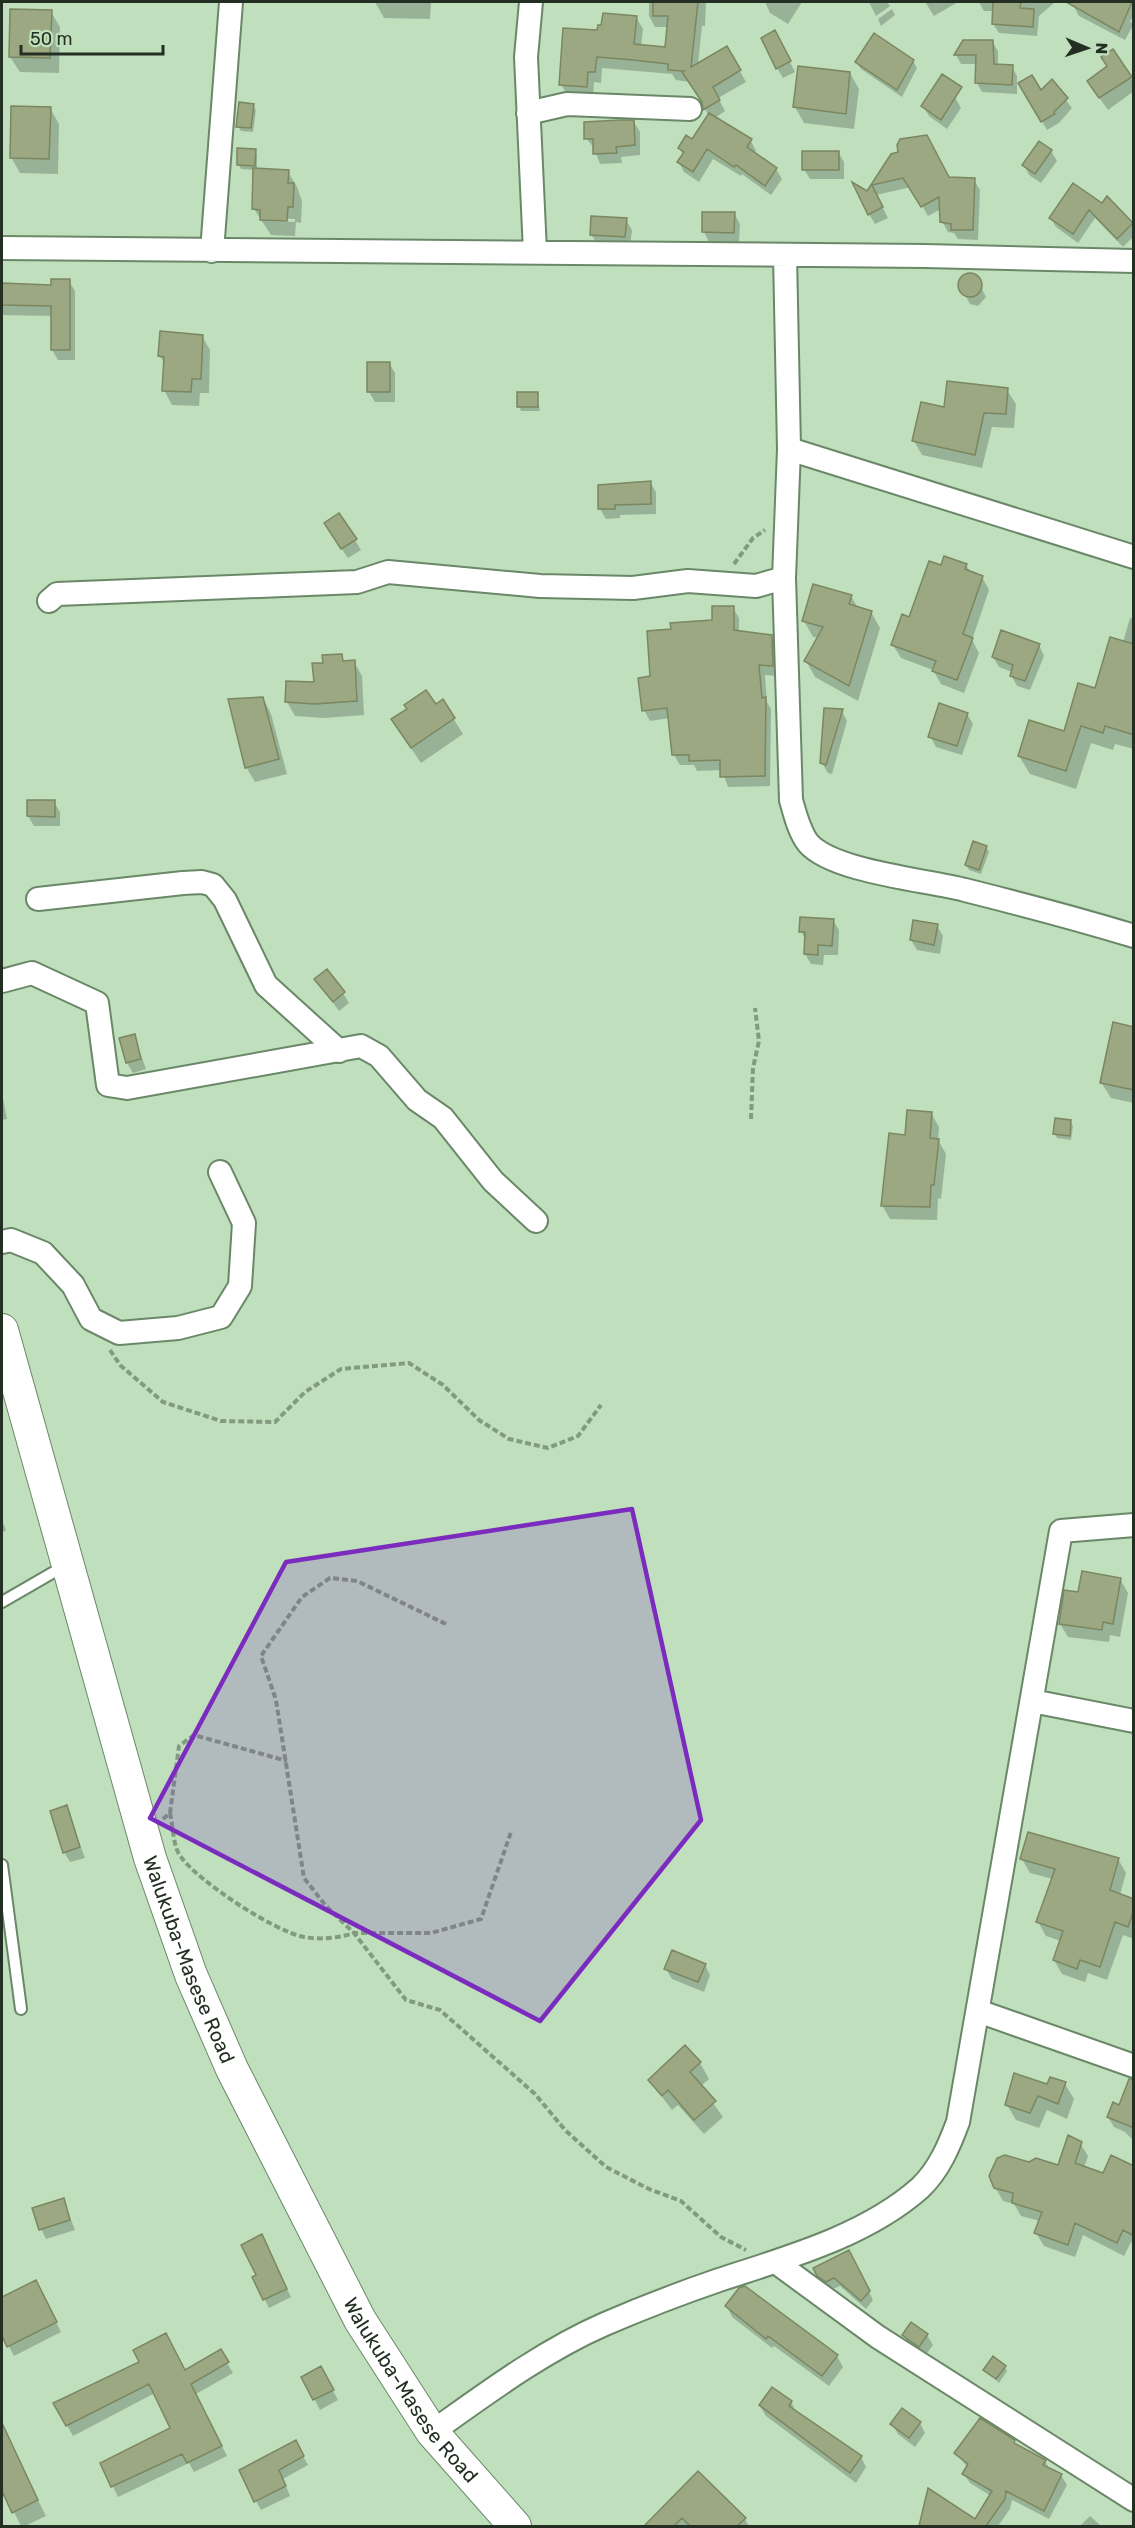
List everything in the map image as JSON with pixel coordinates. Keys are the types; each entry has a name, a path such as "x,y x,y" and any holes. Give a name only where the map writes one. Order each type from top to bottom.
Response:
{"street":[{"path":"212,251 231,2"},
{"path":"531,2 526,57 535,252"},
{"path":"528,113 567,104 690,108"},
{"path":"2,248 535,252 1134,261"},
{"path":"785,255 789,449 784,578 791,800 808,843 827,856 849,865 963,889 1134,936"},
{"path":"789,449 1134,557"},
{"path":"49,601 57,594 357,582 388,572 540,586 633,588 688,581 756,586 784,578"},
{"path":"38,899 183,883 202,882 213,885 225,900 266,985 339,1051"},
{"path":"2,981 32,973 97,1004 108,1085 127,1088 361,1046 379,1056 417,1100 443,1118 493,1181 536,1221"},
{"path":"2,1242 11,1240 43,1253 73,1285 91,1319 118,1333 178,1328 220,1317 240,1286 244,1223 220,1172"},
{"name":"Walukuba-Masese Road","path":"2,1330 144,1836 191,1975 237,2079 360,2320 432,2432 515,2526"},
{"path":"432,2432 558,2347 605,2324 718,2280 777,2263 884,2214 921,2187 945,2156 958,2122 1061,1531 1134,1525"},
{"path":"1032,1701 1134,1721"},
{"path":"978,2011 1134,2066"},
{"path":"777,2263 878,2337 1134,2500"}],"lane":[{"path":"2,1602 68,1564"},
{"path":"2,1865 21,2009"}],"path":[{"path":"720,584 753,538 768,528 787,508"},
{"path":"751,1119 753,1068 759,1041 755,1008"},
{"path":"91,1319 120,1365 163,1402 221,1421 275,1422 306,1392 341,1369 410,1363 443,1385 479,1420 508,1439 548,1448 578,1436 601,1405"},
{"path":"446,1624 357,1581 330,1578 302,1597 261,1656 276,1700 304,1878 326,1906 354,1933 406,2000 440,2010 535,2094 565,2130 606,2167 649,2189 681,2201 721,2237 777,2263"},
{"path":"287,1761 194,1735 179,1746 170,1813 180,1857 253,1914 303,1937 339,1938 354,1933 431,1933 481,1919 512,1832"},
{"path":"144,1836 170,1813"}],"highlighted area":[{"path":"632,1509 701,1820 540,2021 150,1818 286,1562"}],"building":[{"path":"653,2 698,2 691,67 727,46 741,70 713,87 720,100 703,110 702,102 682,72 684,71 668,70 668,64 633,60 597,57 595,72 588,72 587,87 559,85 563,28 597,30 598,25 601,25 603,13 637,16 634,44 665,47 668,16 653,16"},
{"path":"993,2 1021,2 1020,8 1034,9 1033,27 992,24"},
{"path":"1066,2 1132,2 1119,32"},
{"path":"10,9 52,10 50,58 9,57"},
{"path":"775,30 791,61 776,69 761,38"},
{"path":"874,33 914,60 897,90 855,62"},
{"path":"963,40 993,40 994,64 1013,65 1012,85 975,83 976,55 954,55"},
{"path":"1113,49 1132,77 1099,98 1087,81 1107,66 1101,57"},
{"path":"798,66 850,72 846,114 793,107"},
{"path":"942,74 962,87 941,120 921,106"},
{"path":"1032,75 1041,90 1052,79 1068,98 1054,112 1055,114 1041,122 1018,83"},
{"path":"239,102 254,104 251,128 236,127"},
{"path":"11,106 51,107 49,159 10,158"},
{"path":"709,113 752,139 747,147 777,168 765,186 736,165 734,167 707,149 693,172 677,162 684,152 678,148 686,135 692,139"},
{"path":"634,120 635,145 616,147 617,153 593,154 593,139 584,139 584,122"},
{"path":"927,135 949,177 975,178 973,230 951,230 951,224 940,222 939,197 921,207 903,178 872,185 883,207 868,215 852,182 867,191 891,154 898,152 897,145 900,139"},
{"path":"1039,141 1052,150 1035,174 1022,165"},
{"path":"237,148 256,149 255,166 237,165"},
{"path":"802,151 839,151 839,170 802,170"},
{"path":"253,168 289,170 288,183 294,183 293,207 288,207 287,221 260,220 260,210 252,209"},
{"path":"1073,183 1102,203 1107,196 1133,223 1117,239 1089,210 1073,234 1049,218"},
{"path":"702,212 735,212 734,233 702,232"},
{"path":"591,216 627,218 625,237 590,235"},
{"path":"970,273 978,277 982,285 978,293 970,297 962,293 958,285 962,277"},
{"path":"51,279 70,279 70,350 51,350 51,306 2,305 2,283 51,285"},
{"path":"160,331 203,335 201,379 192,379 191,392 162,391 164,357 158,356"},
{"path":"367,362 390,362 390,392 367,392"},
{"path":"947,381 1008,388 1006,414 984,413 975,455 912,441 921,402 944,407"},
{"path":"517,392 538,392 538,407 517,407"},
{"path":"651,481 651,504 615,505 615,509 598,509 598,485"},
{"path":"339,513 357,539 341,549 324,523"},
{"path":"944,556 967,564 965,569 983,576 963,634 973,638 957,680 932,671 936,661 891,645 902,614 909,617 929,561 941,565"},
{"path":"813,584 852,595 849,604 872,611 849,686 804,661 823,627 802,621"},
{"path":"712,606 734,606 734,630 772,635 773,666 759,665 762,698 766,697 765,776 720,777 720,760 689,761 689,755 672,755 667,708 642,711 638,678 650,676 647,631 671,629 670,623 712,620"},
{"path":"1001,630 1040,644 1025,681 1010,676 1013,665 992,657"},
{"path":"1110,637 1134,644 1134,735 1105,726 1103,733 1081,726 1066,771 1018,756 1029,720 1064,731 1078,683 1095,688"},
{"path":"342,654 343,661 355,660 357,701 315,704 285,702 286,681 314,682 312,663 323,663 322,655"},
{"path":"426,690 436,704 443,699 455,718 411,748 391,719 407,709 404,705"},
{"path":"263,697 279,759 245,768 228,699"},
{"path":"939,703 968,713 957,746 928,737"},
{"path":"824,708 843,709 826,765 820,763"},
{"path":"27,800 55,800 55,817 27,816"},
{"path":"973,841 987,846 979,870 965,865"},
{"path":"800,917 834,919 832,946 818,945 818,955 804,954 805,932 799,932"},
{"path":"913,920 938,924 934,945 910,940"},
{"path":"327,969 345,992 333,1002 314,979"},
{"path":"1113,1022 1134,1027 1134,1090 1100,1083"},
{"path":"135,1034 141,1059 126,1063 119,1038"},
{"path":"907,1110 932,1112 930,1138 939,1139 934,1185 931,1185 930,1207 881,1206 889,1133 905,1135"},
{"path":"1055,1118 1071,1120 1070,1136 1053,1134"},
{"path":"1082,1571 1121,1578 1113,1624 1103,1622 1102,1630 1059,1624 1064,1590 1078,1592"},
{"path":"67,1805 80,1847 63,1853 50,1811"},
{"path":"1028,1832 1119,1858 1110,1890 1134,1899 1134,1910 1128,1927 1115,1922 1100,1967 1080,1960 1077,1969 1053,1960 1063,1931 1036,1922 1055,1869 1020,1859"},
{"path":"672,1950 706,1964 698,1982 664,1969"},
{"path":"685,2045 701,2062 690,2072 716,2101 694,2120 668,2090 662,2096 648,2080"},
{"path":"1014,2073 1047,2084 1050,2077 1066,2082 1058,2104 1038,2096 1030,2113 1005,2105"},
{"path":"1129,2079 1134,2079 1134,2128 1107,2117 1113,2102 1119,2105"},
{"path":"1068,2135 1082,2142 1075,2163 1103,2173 1111,2155 1134,2166 1134,2236 1123,2230 1117,2243 1075,2223 1068,2245 1034,2233 1042,2212 1012,2203 1013,2193 994,2188 989,2176 997,2158 1005,2155 1029,2162 1036,2158 1058,2165"},
{"path":"64,2198 70,2220 39,2230 32,2208"},
{"path":"262,2234 287,2289 263,2300 252,2277 256,2275 241,2245"},
{"path":"849,2250 870,2291 861,2301 834,2278 826,2282 817,2276 813,2268"},
{"path":"36,2280 57,2322 7,2347 2,2336 2,2297"},
{"path":"745,2286 838,2355 822,2376 768,2336 766,2339 725,2306 739,2288"},
{"path":"911,2322 928,2334 919,2347 902,2335"},
{"path":"166,2333 185,2370 221,2349 229,2362 191,2384 222,2446 187,2463 182,2454 111,2487 100,2463 170,2428 149,2384 66,2426 53,2403 139,2362 133,2350"},
{"path":"993,2356 1006,2366 996,2379 983,2370"},
{"path":"321,2366 334,2390 313,2400 301,2377"},
{"path":"772,2387 792,2401 789,2406 862,2456 850,2473 759,2405"},
{"path":"902,2408 921,2422 909,2438 890,2424"},
{"path":"980,2418 1015,2440 1014,2443 1046,2460 1043,2465 1062,2474 1044,2511 1006,2491 1005,2499 986,2526 919,2526 928,2488 975,2519 992,2491 962,2474 968,2464 954,2453"},
{"path":"2,2423 38,2500 12,2513 2,2491"},
{"path":"296,2440 304,2456 279,2470 286,2486 254,2502 239,2470"},
{"path":"698,2471 746,2518 737,2526 690,2526 682,2518 674,2526 644,2526"}]}
